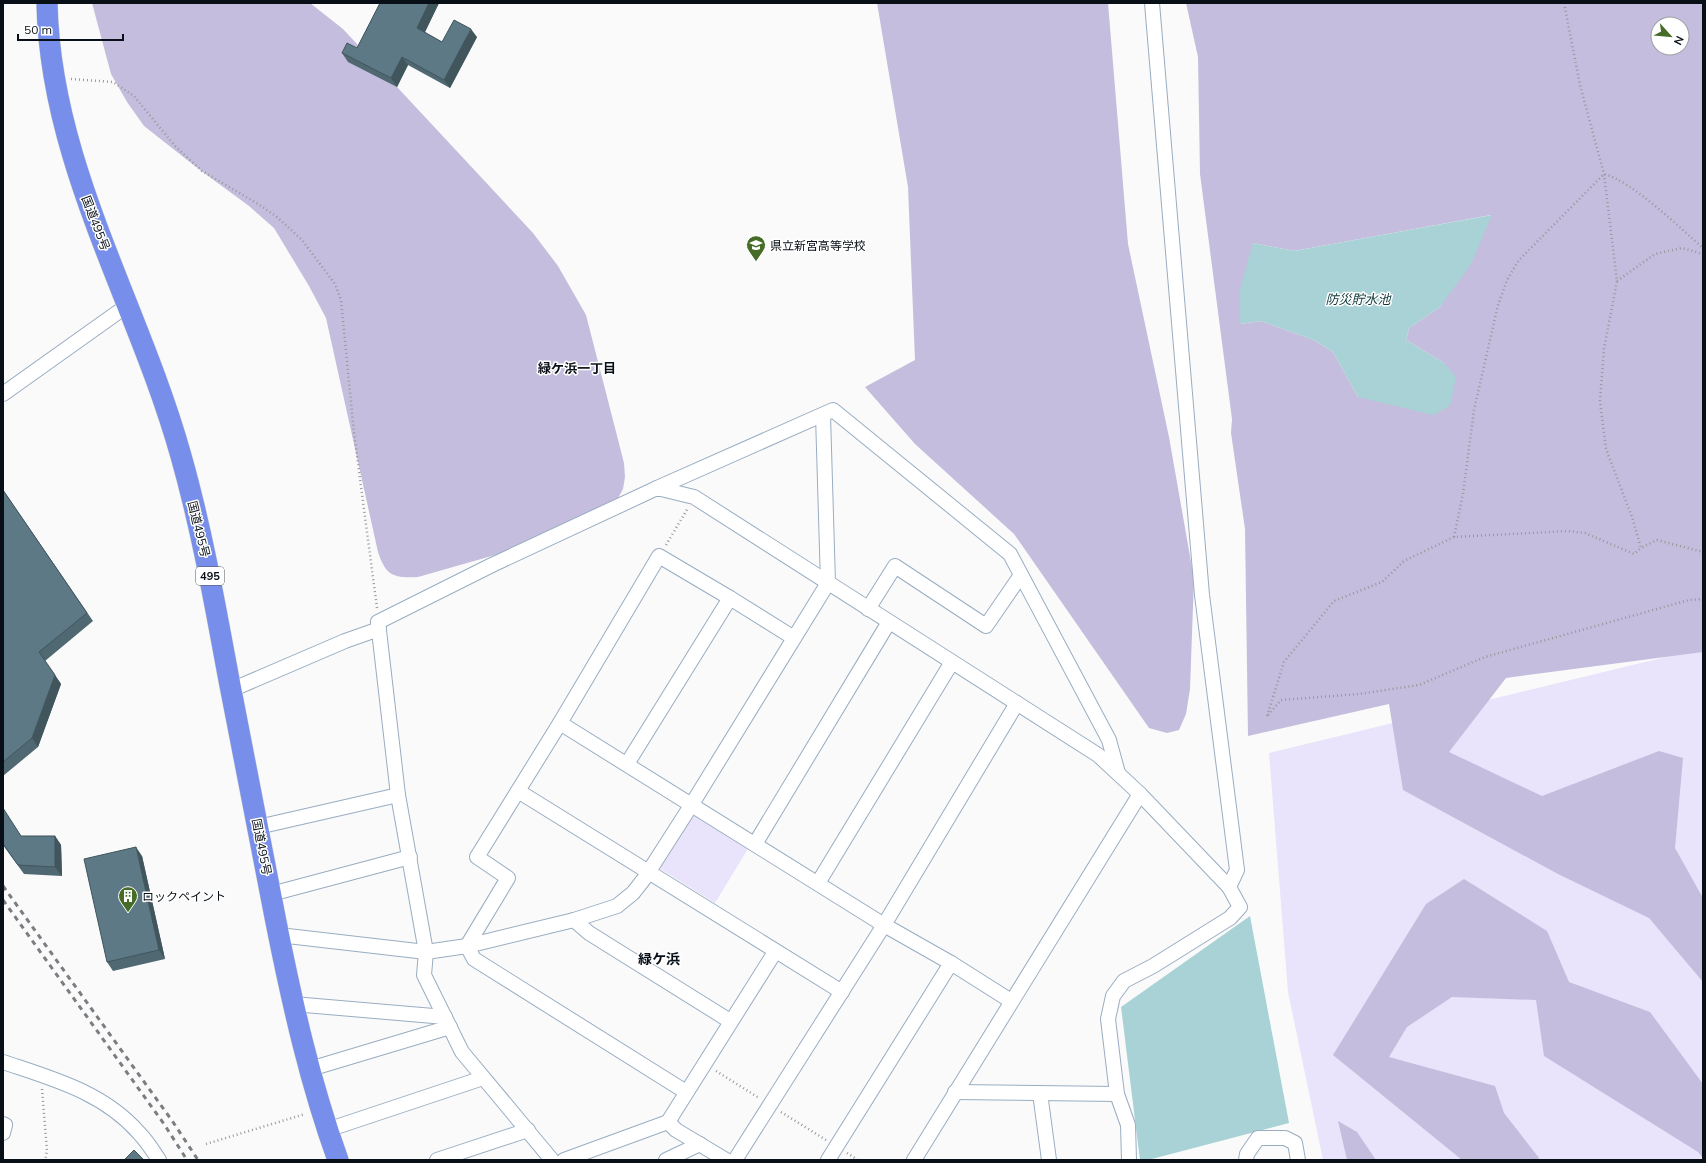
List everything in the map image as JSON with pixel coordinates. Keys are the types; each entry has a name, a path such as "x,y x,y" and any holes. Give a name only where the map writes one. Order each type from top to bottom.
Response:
{"highway":[{"name":"国道495号","path":"47,3 47,19 55,78 72,157 91,213 154,373 181,456 208,564 231,690 293,1004 327,1130 338,1160"}],"street":[{"path":"1152,3 1202,595 1237,870 1228,887"},
{"path":"3,394 128,305"},
{"path":"231,690 379,626 492,566 657,488 834,410 1010,554 1109,740 1118,773"},
{"path":"279,935 426,952 467,946 574,920 617,906 633,893 649,872 692,804 828,584 823,415"},
{"path":"657,488 694,497 828,584 1098,755 1140,794 1228,887 1240,907 1230,918 1153,966 1124,981 1113,996 1108,1019 1117,1094 1128,1125 1129,1160"},
{"path":"467,946 508,878 477,857 560,723 659,556 794,638"},
{"path":"868,609 895,566 986,626 1021,575"},
{"path":"628,764 730,598"},
{"path":"755,844 889,622"},
{"path":"379,626 398,795 426,952 424,975 462,1052 552,1160"},
{"path":"818,883 952,662"},
{"path":"735,1160 884,925 1017,703"},
{"path":"560,723 884,925 951,963 1011,1001"},
{"path":"518,791 775,952 842,992"},
{"path":"914,1160 1140,794"},
{"path":"258,827 398,795"},
{"path":"271,894 410,857"},
{"path":"574,920 589,934 730,1021"},
{"path":"467,946 474,959 686,1092"},
{"path":"564,1160 668,1122 730,1021 775,952"},
{"path":"828,1160 951,963"},
{"path":"293,1004 447,1022"},
{"path":"310,1069 447,1022"},
{"path":"3,1062 74,1086 110,1107 140,1133 159,1160"},
{"path":"327,1130 483,1078"},
{"path":"955,1092 1117,1094"},
{"path":"1040,1093 1049,1160"},
{"path":"668,1122 676,1130 726,1160"},
{"path":"3,1124 5,1125 3,1132"},
{"path":"437,1160 528,1130"},
{"path":"1246,1160 1258,1138 1285,1138 1295,1143 1298,1160"},
{"path":"666,1160 700,1144"}],"path":[{"path":"1564,3 1580,85 1604,174 1617,281 1604,349 1600,401 1606,450 1632,517 1641,548"},
{"path":"55,78 113,82 134,96 175,146 202,171 258,204 276,217 302,240 335,284 341,300 354,433 379,626"},
{"path":"1604,174 1612,176 1640,194 1703,248"},
{"path":"1454,537 1463,494 1474,410 1498,305 1507,280 1519,260 1604,174"},
{"path":"1617,281 1655,254 1682,248 1703,254"},
{"path":"659,556 694,497"},
{"path":"1703,552 1657,540 1641,548 1634,554 1585,533 1568,531 1454,537 1404,561 1382,582 1334,601 1284,662 1267,716 1281,700 1359,694 1419,684 1485,657 1689,600 1703,599"},
{"path":"45,1160 47,1151 42,1087 46,1077"},
{"path":"206,1144 321,1109"}],"shaded area":[{"path":"92,3 310,3 343,29 533,233 558,266 586,315 624,463 625,477 623,489 617,500 568,534 418,577 396,576 388,571 384,566 378,552 326,318 309,286 274,228 249,206 144,126 127,102 111,74"},
{"path":"877,3 1108,3 1128,244 1169,437 1194,579 1190,689 1186,714 1179,730 1167,733 1149,728 1014,534 915,444 865,387 915,360 908,187"},
{"path":"1186,3 1703,3 1703,652 1506,678 1449,752 1542,796 1659,751 1683,758 1675,848 1703,898 1703,982 1649,918 1558,874 1403,790 1389,704 1248,736 1245,529 1231,433 1232,419 1200,174 1198,57","holes":["1491,215 1440,307 1409,328 1406,340 1444,363 1358,397 1333,352 1314,340 1261,321 1240,324 1253,243 1294,251"]},
{"path":"1703,648 1703,1160 1323,1160 1288,992 1269,753"},
{"path":"694,813 749,847 715,903 659,868"},
{"path":"1464,879 1547,931 1569,982 1650,1012 1703,1084 1703,1158 1698,1152 1544,1056 1536,1000 1452,997 1407,1027 1389,1057 1495,1086 1504,1113 1539,1158 1538,1160 1462,1160 1333,1055 1426,904"},
{"path":"1338,1121 1357,1132 1376,1160 1347,1160"}],"water":[{"name":"防災貯水池","path":"1492,215 1471,264 1440,307 1409,328 1406,340 1444,363 1456,377 1450,406 1433,415 1358,397 1333,352 1314,340 1261,321 1240,324 1240,289 1253,243 1294,251"},
{"path":"1250,916 1289,1123 1148,1160 1140,1160 1121,1007"}],"building":[{"path":"380,3 429,3 417,28 442,42 454,20 471,29 444,80 402,57 391,78 342,53 347,43 357,48"},
{"path":"3,490 87,613 39,652 55,675 32,738 3,762"},
{"path":"3,808 21,836 55,836 55,867 18,865 3,844"},
{"name":"ロックペイント","path":"136,847 159,950 107,962 84,859"},
{"path":"134,1150 144,1160 124,1160"}],"railway":[{"path":"3,886 173,1122 198,1160"},
{"path":"3,900 164,1124 187,1160"}],"place":[{"name":"県立新宮高等学校","path":"756,262"},
{"name":"ロックペイント","path":"128,913"}],"district":[{"name":"緑ケ浜一丁目","path":"577,368"},
{"name":"緑ケ浜","path":"659,959"}]}
